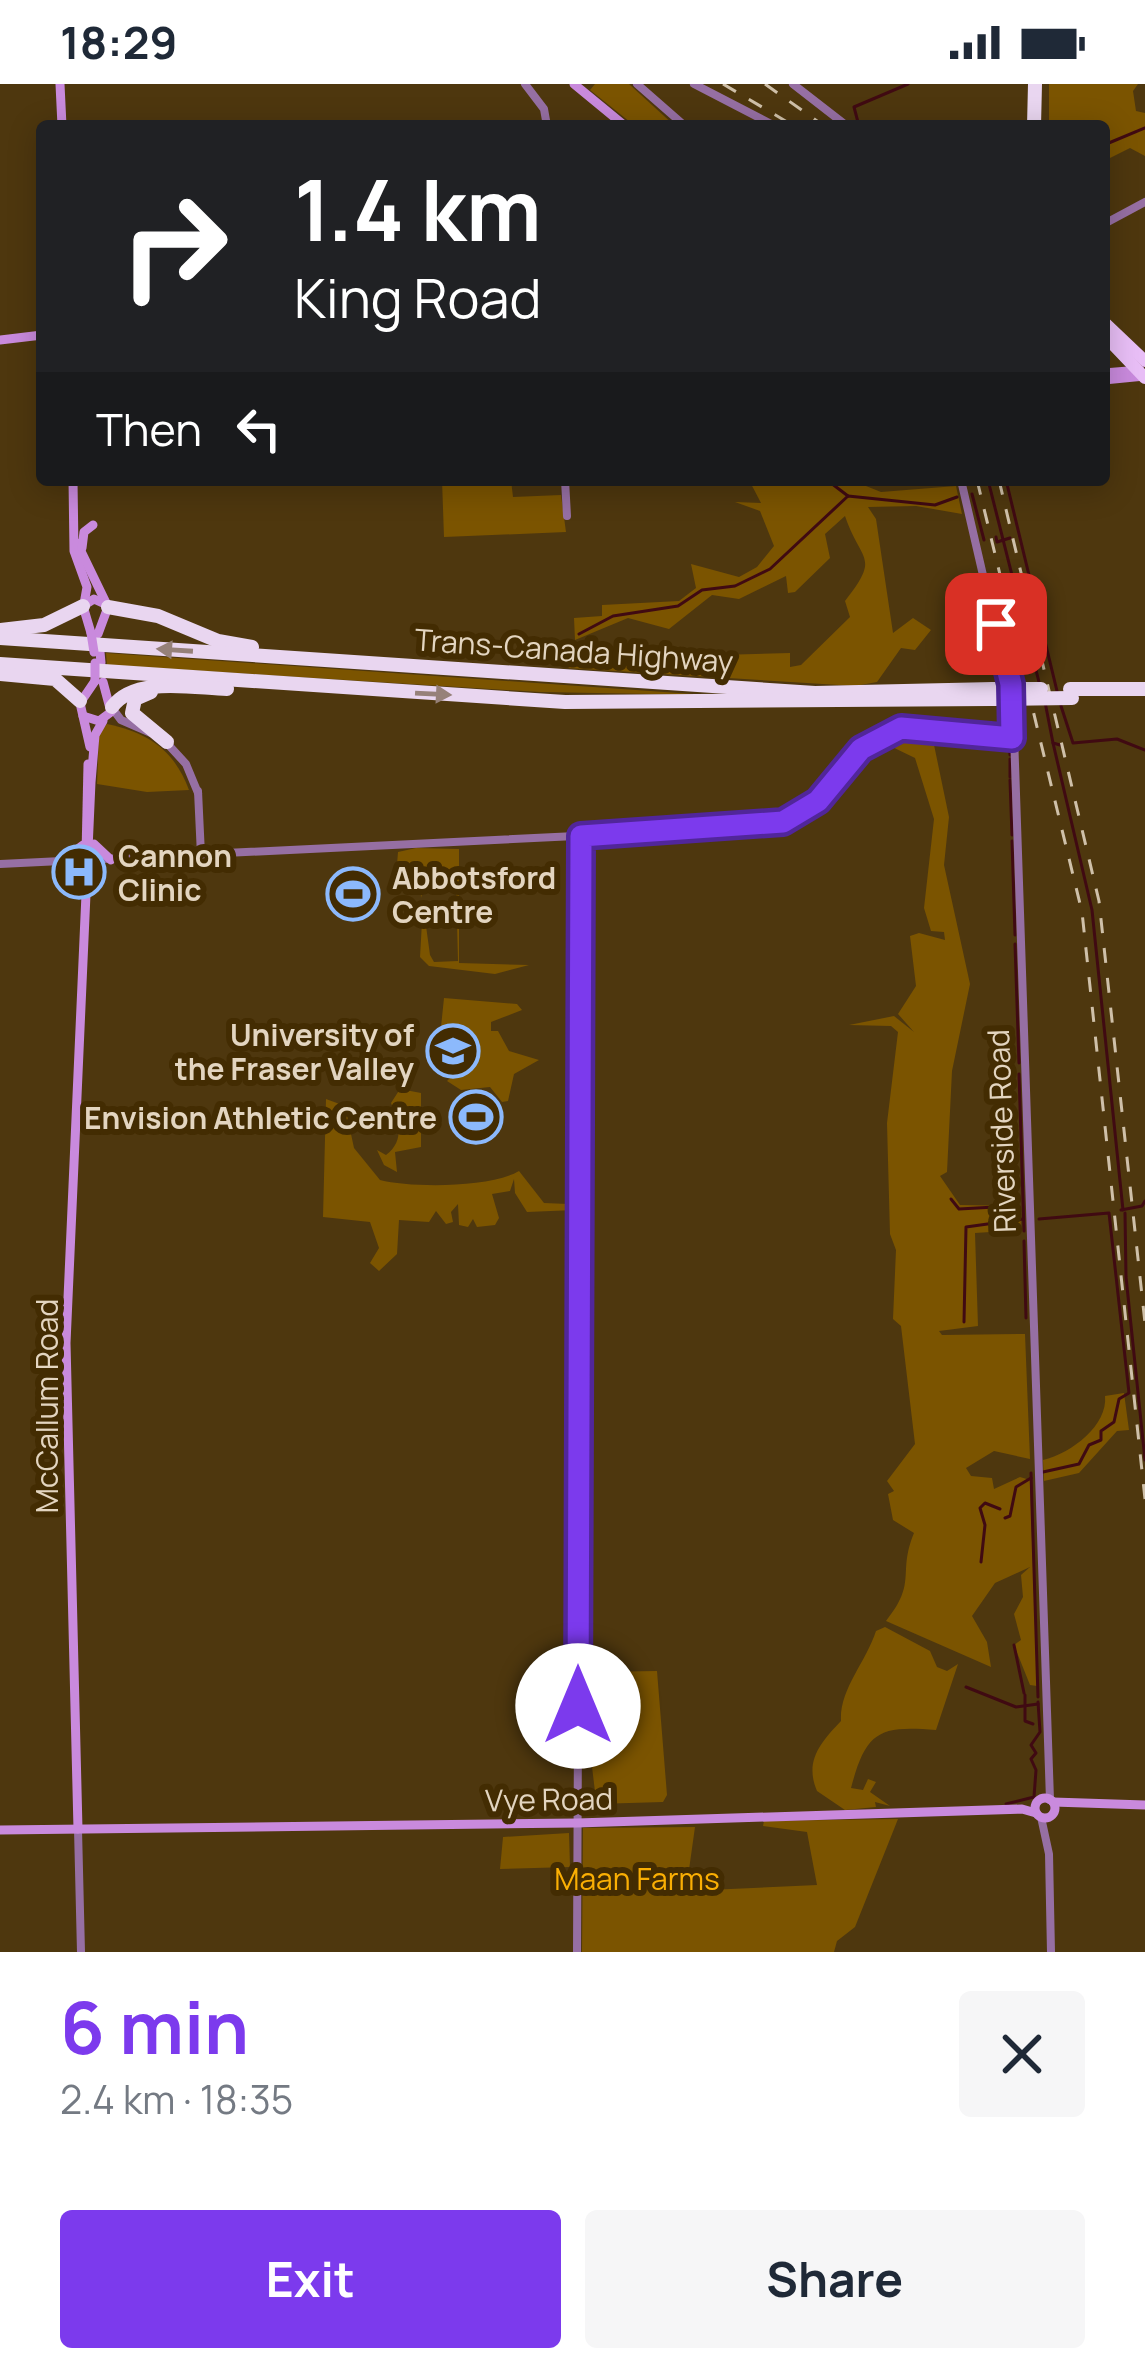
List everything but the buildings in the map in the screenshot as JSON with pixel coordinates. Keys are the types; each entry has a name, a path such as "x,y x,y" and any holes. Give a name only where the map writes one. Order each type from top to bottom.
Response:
{"highway":[{"path":"1037,87 1038,120"},
{"path":"1110,330 1144,372"},
{"path":"1110,341 1144,372"},
{"path":"1110,374 1124,365 1118,349"},
{"path":"0,634 44,625 84,609"},
{"path":"108,610 158,616 229,644 376,664"},
{"name":"Trans-Canada Highway","path":"0,634 815,693 993,694"},
{"name":"Trans-Canada Highway","path":"0,664 637,704 1145,690"},
{"path":"0,674 55,679 90,694"},
{"path":"108,710 131,691 316,687"},
{"path":"172,746 136,719 133,703 148,693 199,688"}],"main road":[{"path":"60,84 62,120"},
{"path":"574,84 619,120"},
{"path":"0,340 36,336"},
{"path":"1110,375 1144,372"},
{"name":"McCallum Road","path":"73,486 74,555 87,587 84,609 95,634 97,658 83,789 89,840"},
{"path":"81,553 83,532 93,525"},
{"name":"McCallum Road","path":"75,540 108,610"},
{"path":"94,599 108,610 95,624 84,609 94,599"},
{"path":"95,634 108,610"},
{"path":"97,689 108,710 90,694 97,689"},
{"name":"McCallum Road","path":"78,1829 66,1343 95,735 108,710 90,694"},
{"path":"60,862 79,853 89,840 111,860"},
{"name":"Vye Road","path":"0,1830 577,1823 1145,1806"}],"street":[{"path":"525,84 544,109 546,120"},
{"path":"637,84 679,120"},
{"path":"694,84 763,120"},
{"path":"793,84 839,120"},
{"path":"1110,221 1145,202"},
{"path":"565,486 566,516"},
{"name":"Riverside Road","path":"962,486 1008,670 1051,1952"},
{"path":"108,710 172,746 189,761 198,793 201,855"},
{"path":"0,864 783,822 818,801 861,749 901,728 1012,738"},
{"path":"577,1952 581,836"},
{"name":"McCallum Road","path":"78,1829 81,1952"}],"green space":[{"path":"595,84 629,84 668,120 628,120 590,90"},
{"path":"1049,84 1138,84 1133,91 1136,111 1145,113 1145,156 1130,148 1110,158 1110,120 1049,120"},
{"path":"442,486 512,486 513,497 561,495 566,532 444,537"},
{"path":"752,486 866,486 881,492 956,486 962,514 916,506 868,507 876,519 893,633 913,618 931,630 915,650 901,648 877,682 855,686 568,668 578,659 790,653 790,667 801,665 850,617 845,601 865,566 845,516 825,534 830,558 795,592 788,593 786,576 739,599 712,595 669,629 628,618 575,640 574,618 602,616 602,605 679,601 696,588 691,564 739,577 757,567 774,546 760,511 735,502 761,503"},
{"path":"106,653 707,695 540,692 107,665"},
{"path":"107,724 158,745 176,764 189,790 147,792 97,784 99,733"},
{"path":"903,732 933,740 949,817 944,865 970,984 952,1071 947,1172 940,1176 960,1205 1020,1206 1021,1230 975,1233 978,1326 939,1331 942,1335 1025,1334 1030,1459 994,1451 966,1468 971,1476 992,1478 994,1489 1020,1477 1030,1480 1037,1686 1030,1685 1014,1645 1021,1640 1014,1614 1023,1597 1021,1575 1030,1567 995,1583 972,1616 987,1642 991,1667 886,1621 901,1596 914,1533 893,1520 888,1494 894,1491 887,1481 915,1444 901,1326 893,1319 896,1250 890,1234 887,1123 898,1032 891,1026 849,1025 894,1016 914,1032 898,1014 916,986 910,936 919,933 945,940 944,932 931,931 924,908 934,819 915,758 884,743"},
{"path":"459,849 459,963 529,965 495,974 429,966 420,957 423,904 434,962 458,961 456,883 441,873 427,873 421,898 420,877 396,877 398,852"},
{"path":"444,998 517,1004 522,1010 491,1022 491,1031 498,1031 509,1051 539,1060 514,1074 508,1101 502,1102 490,1087 461,1090 447,1081 455,1073 439,1054 462,1026 441,1027"},
{"path":"400,1089 421,1093 421,1147 395,1152 397,1172 384,1165 377,1150 386,1155 396,1143 398,1123 391,1103"},
{"path":"326,1099 345,1106 354,1148 380,1180 451,1185 490,1181 519,1171 544,1203 568,1204 575,1210 527,1212 515,1193 514,1179 510,1191 492,1194 499,1218 495,1225 477,1227 473,1219 468,1227 459,1225 458,1204 451,1212 453,1222 446,1224 436,1211 429,1222 399,1220 397,1254 379,1271 370,1263 379,1248 370,1222 323,1217"},
{"path":"1124,1393 1129,1430 1117,1431 1079,1473 1044,1481 1043,1460 1086,1436 1101,1417 1105,1396"},
{"path":"885,1627 930,1651 937,1667 947,1671 958,1664 936,1730 888,1731 877,1736 862,1755 851,1788 863,1790 868,1779 876,1782 870,1792 890,1806 875,1802 876,1807 845,1810 817,1791 812,1770 821,1744 841,1721 844,1698 876,1631"},
{"name":"Maan Farms","path":"657,1671 667,1795 663,1802 596,1804 591,1749 597,1702 594,1672"},
{"path":"898,1819 855,1927 837,1941 834,1952 582,1952 583,1828 695,1827 686,1891 817,1885 807,1832 763,1826 764,1821"},
{"name":"Maan Farms","path":"569,1833 570,1867 500,1869 503,1837"}],"waterway":[{"path":"857,120 854,107 908,84"},
{"path":"1110,143 1145,128"},
{"path":"835,486 848,496"},
{"path":"990,486 1039,682"},
{"path":"1007,486 1057,691"},
{"path":"972,494 984,540"},
{"path":"579,634 613,616 678,606 702,590 735,586 770,569 848,496 935,505 957,497"},
{"path":"996,537 997,542 1010,538"},
{"path":"1045,702 1053,743 1060,745"},
{"path":"1061,706 1073,743 1117,739 1145,750"},
{"path":"1009,742 1010,755"},
{"path":"1053,743 1092,910 1123,1210"},
{"path":"1010,759 1010,777"},
{"path":"1010,780 1012,835"},
{"path":"1012,841 1015,935"},
{"path":"1015,944 1019,1063"},
{"path":"1019,1074 1024,1231"},
{"path":"951,1199 959,1209 1013,1206 1013,1217"},
{"path":"1121,1210 1142,1206 1145,1201"},
{"path":"1039,1219 1109,1213 1129,1393 1119,1399 1114,1422 1101,1431 1101,1440 1089,1445 1079,1464 1043,1472"},
{"path":"1125,1213 1126,1277 1145,1460"},
{"path":"964,1322 966,1227 1023,1219"},
{"path":"1024,1241 1026,1318"},
{"path":"1031,1473 1038,1697"},
{"path":"1005,1518 1010,1516 1016,1487 1031,1478"},
{"path":"981,1562 985,1525 980,1508 985,1503 1000,1509"},
{"path":"1014,1645 1024,1693"},
{"path":"966,1687 1016,1707 1038,1704"},
{"path":"1025,1695 1025,1721 1033,1724"},
{"path":"1006,1804 1034,1797 1036,1770 1031,1759 1036,1753 1031,1745 1040,1732 1038,1702"}],"railway":[{"path":"723,84 784,120"},
{"path":"765,84 816,120"},
{"path":"978,486 1082,912 1145,1499"},
{"path":"1000,486 1099,901 1145,1323"}],"place":[{"name":"Cannon Clinic","path":"79,872"},
{"name":"Abbotsford Centre","path":"353,894"},
{"name":"University of the Fraser Valley","path":"453,1051"},
{"name":"Envision Athletic Centre","path":"476,1117"}],"route":[{"path":"578,1706 581,836 763,827 783,822 818,801 861,749 901,728 1012,738 1011,684 996,624"}]}
